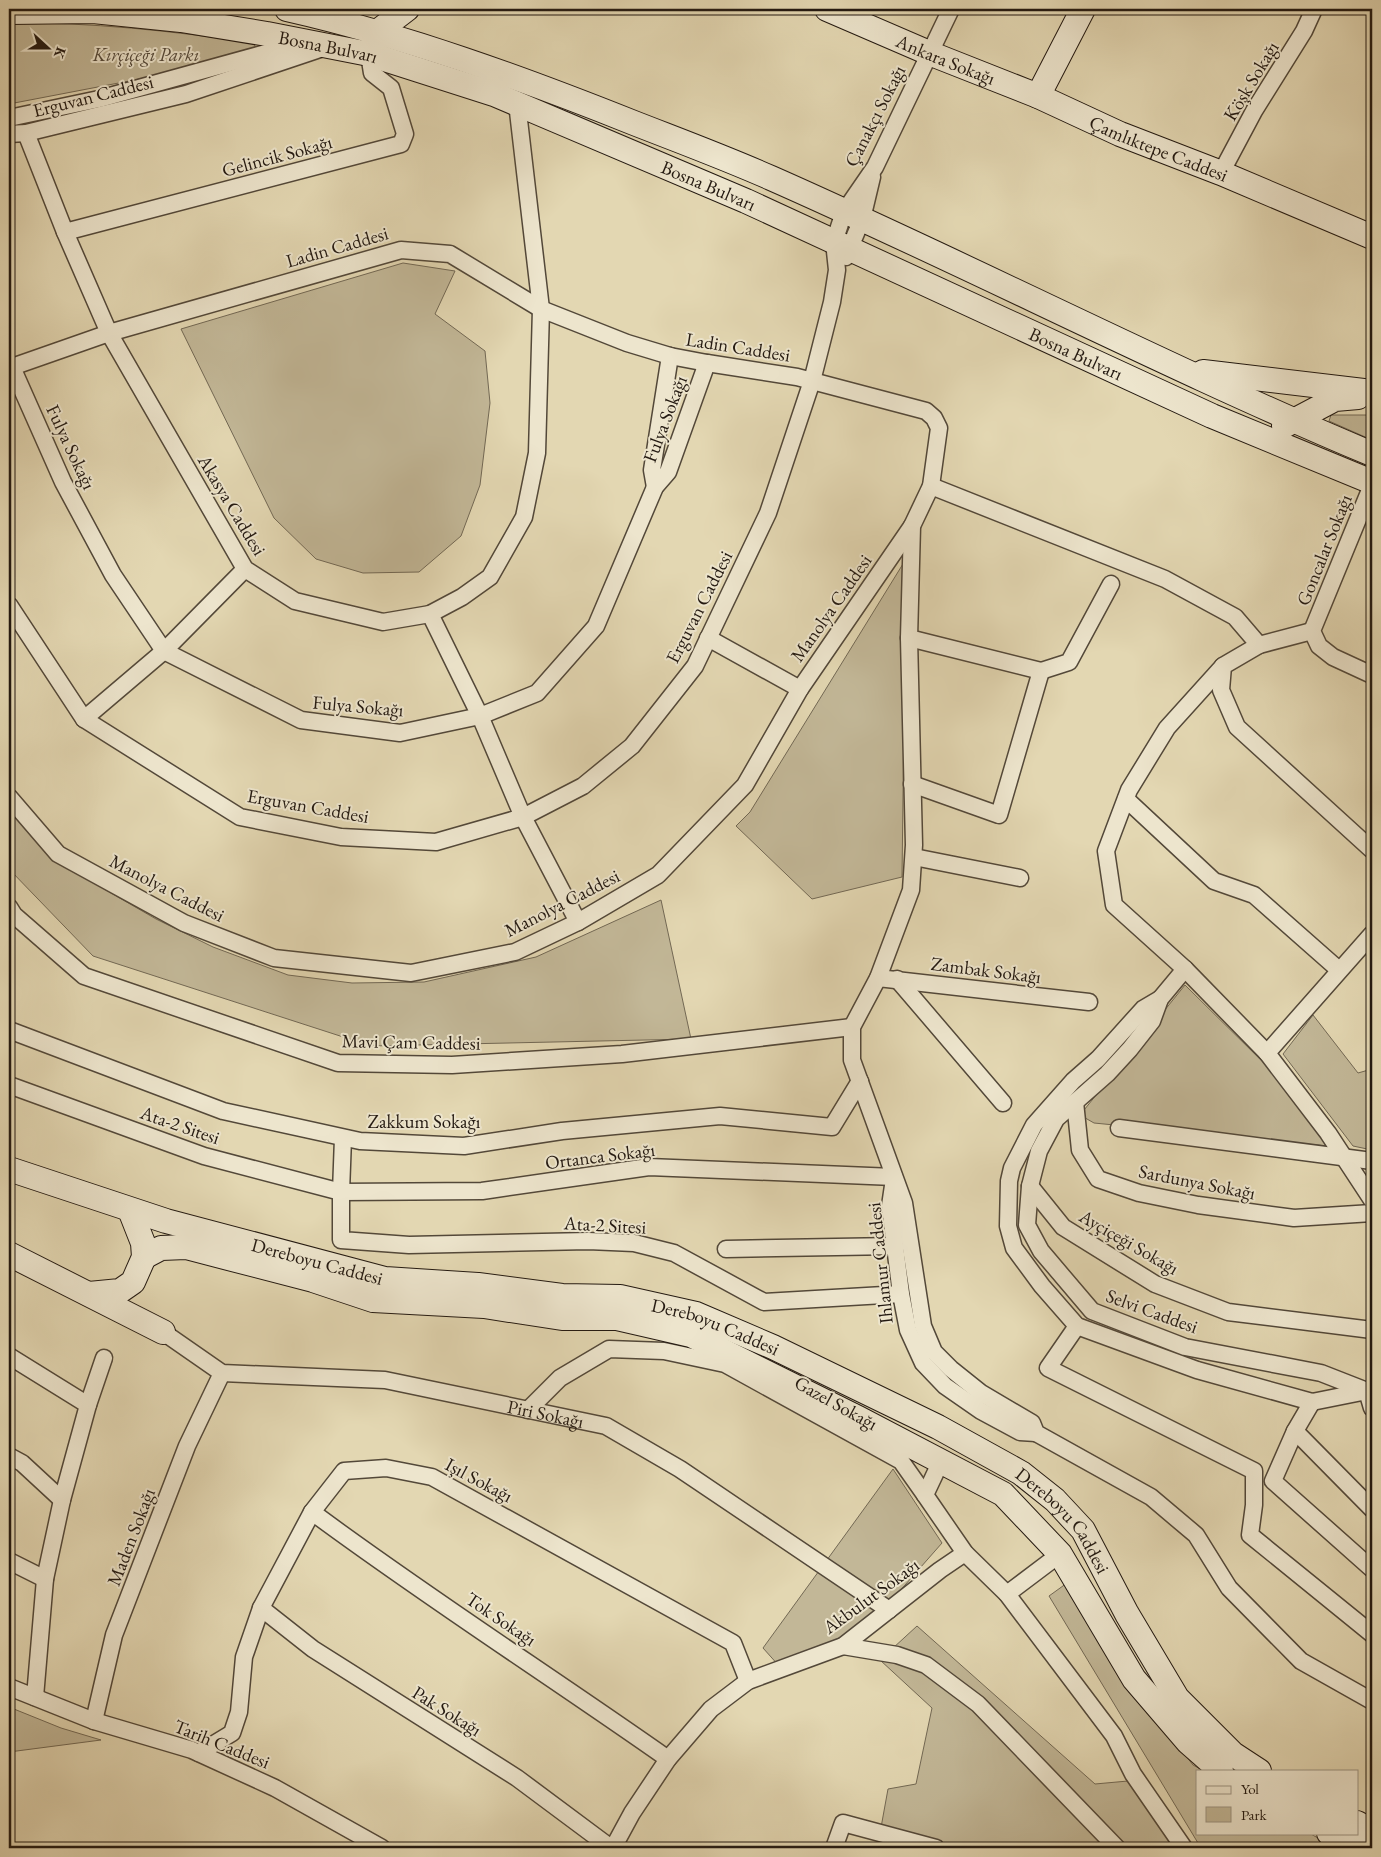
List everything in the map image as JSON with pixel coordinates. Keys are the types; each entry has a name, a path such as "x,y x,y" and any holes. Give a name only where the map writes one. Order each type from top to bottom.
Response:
{"main road":[{"name":"Bosna Bulvarı","path":"286,9 373,43 746,201 1263,438 1372,484"},
{"path":"373,43 408,9"},
{"name":"Ankara Sokağı","path":"827,9 929,53 1038,96"},
{"path":"1038,96 1083,9"},
{"name":"Bosna Bulvarı","path":"9,12 93,10 181,20 317,44 373,43 523,79 769,177 1293,421 1372,454"},
{"name":"Çamlıktepe Caddesi","path":"1038,96 1120,134 1221,173 1372,237"},
{"path":"1184,370 1372,394"},
{"path":"1263,438 1335,399 1372,394"},
{"name":"Dereboyu Caddesi","path":"9,1169 130,1210 385,1279 478,1285 562,1296 620,1296 696,1314 773,1347 913,1414 1013,1468 1055,1500 1084,1530 1127,1614 1177,1698 1234,1754 1258,1770"},
{"path":"89,1294 120,1291 133,1282 144,1257 143,1243 130,1210"},
{"name":"Dereboyu Caddesi","path":"144,1257 161,1248 186,1247 314,1280 373,1300 484,1306 562,1318 617,1318 691,1335 1003,1494 1060,1554 1134,1679 1188,1742 1220,1770"},
{"path":"9,1254 163,1332"},
{"path":"133,1282 146,1314 163,1332"},
{"path":"1060,1554 1084,1530"},
{"path":"1358,1824 1372,1832"},
{"path":"1331,1834 1361,1848"}],"street":[{"name":"Çanakçı Sokağı","path":"842,246 875,167 951,9"},
{"name":"Köşk Sokağı","path":"1221,173 1254,111 1304,31 1314,9"},
{"name":"Gelincik Sokağı","path":"64,232 401,144 405,134 390,88 372,73 373,43"},
{"path":"9,118 99,99 317,44"},
{"name":"Erguvan Caddesi","path":"9,134 26,134 186,94 317,44"},
{"name":"Akasya Caddesi","path":"26,134 64,232 109,332 245,569 295,601 383,622 430,614 462,597 490,577 524,517 537,453 541,309 517,104"},
{"name":"Erguvan Caddesi","path":"11,611 84,719 240,817 341,837 436,842 523,817 583,786 632,746 694,666 768,513 812,381 832,302 842,246"},
{"name":"Ladin Caddesi","path":"10,367 109,332 401,250 450,254 541,309 627,343 670,356 812,381 926,411 934,418 938,428 931,486 912,526"},
{"path":"655,487 652,470 670,356"},
{"name":"Fulya Sokağı","path":"10,367 63,482 113,575 164,651 301,720 400,733 480,716 537,693 596,626 655,487 668,472 707,363"},
{"name":"Goncalar Sokağı","path":"1372,484 1312,632 1319,646 1333,657 1372,675"},
{"path":"931,486 1165,579 1235,617 1259,645"},
{"path":"852,1027 878,978 911,890 914,857 909,638 912,526"},
{"name":"Manolya Caddesi","path":"9,797 58,854 184,923 274,958 411,973 514,952 578,922 658,875 745,785 800,689 912,526"},
{"path":"84,719 164,651 245,569"},
{"path":"909,638 1042,671 1069,662 1110,584"},
{"path":"430,614 480,716 523,817 578,922"},
{"name":"Goncalar Sokağı","path":"1312,632 1259,645 1223,666 1167,728 1126,799 1106,851 1114,905 1184,968 1267,1053 1343,1156 1372,1200"},
{"path":"708,638 800,689"},
{"path":"1223,666 1221,690 1237,727 1372,850"},
{"path":"912,784 999,815 1042,671"},
{"path":"1126,799 1214,882 1254,895 1339,970"},
{"path":"914,857 1020,878"},
{"name":"Mavi Çam Caddesi","path":"9,907 14,915 84,976 338,1063 452,1065 622,1054 852,1027"},
{"path":"1267,1053 1372,934"},
{"name":"Selvi Caddesi","path":"1184,968 1160,999 1152,1022 1130,1049 1107,1074 1056,1119 1039,1151 1030,1186 1027,1225 1040,1251 1092,1311 1184,1347 1321,1373 1370,1391"},
{"name":"Zambak Sokağı","path":"878,978 1090,1002"},
{"path":"896,979 1003,1102"},
{"path":"1160,999 1143,1010 1098,1059 1073,1081 1034,1125 1012,1168 1008,1226 1014,1248 1042,1286 1077,1326 1198,1370 1312,1402 1370,1391 1372,1408"},
{"name":"Ihlamur Caddesi","path":"852,1027 852,1060 894,1177 890,1206 901,1294 908,1330 919,1355 923,1363 945,1386 981,1411 1020,1432 1036,1432"},
{"name":"Zakkum Sokağı","path":"9,1030 223,1111 360,1141 464,1146 562,1131 720,1116 832,1127 860,1081"},
{"name":"Ata-2 Sitesi","path":"9,1085 204,1156 341,1192"},
{"name":"Sardunya Sokağı","path":"1075,1102 1080,1150 1098,1179 1138,1193 1198,1205 1294,1218 1372,1213"},
{"path":"1119,1128 1372,1161"},
{"name":"Ata-2 Sitesi","path":"343,1138 341,1240 409,1245 588,1241 634,1243 674,1253 764,1302 901,1294"},
{"name":"Ortanca Sokağı","path":"341,1192 482,1191 649,1167 894,1177"},
{"path":"894,1177 904,1203 922,1326 934,1352 951,1369 982,1393 1032,1424 1036,1432 1151,1497 1196,1535 1229,1588 1301,1661 1372,1702"},
{"name":"Ayçiçeği Sokağı","path":"1030,1186 1063,1227 1155,1284 1228,1312 1372,1330"},
{"path":"726,1249 895,1246"},
{"path":"1077,1326 1048,1368 1254,1471 1254,1505 1250,1535 1372,1634"},
{"path":"163,1332 222,1373"},
{"name":"Gazel Sokağı","path":"528,1410 560,1378 609,1349 664,1351 724,1364 901,1461 965,1553 1007,1594 1114,1736 1133,1774 1184,1848"},
{"path":"9,1356 88,1405"},
{"path":"35,1697 44,1579 62,1500 88,1405 104,1358"},
{"name":"Piri Sokağı","path":"222,1373 385,1380 606,1426 680,1469 889,1610"},
{"name":"Maden Sokağı","path":"94,1721 114,1635 187,1446 222,1373"},
{"path":"1312,1402 1295,1431 1273,1481 1372,1569"},
{"path":"1295,1431 1372,1509"},
{"path":"9,1456 22,1463 62,1500"},
{"path":"925,1495 941,1461"},
{"name":"Işıl Sokağı","path":"199,1753 232,1733 239,1712 244,1657 262,1608 312,1512 344,1471 386,1468 432,1477 733,1643 748,1680"},
{"name":"Tok Sokağı","path":"312,1512 380,1562 536,1666 668,1759"},
{"name":"Akbulut Sokağı","path":"612,1848 668,1759 711,1709 748,1680 843,1646 965,1553"},
{"path":"1007,1594 1060,1554"},
{"path":"9,1561 44,1579"},
{"name":"Pak Sokağı","path":"262,1608 313,1649 517,1778 612,1848"},
{"path":"843,1646 897,1655 926,1665 978,1704 1117,1848"},
{"name":"Tarih Caddesi","path":"9,1687 94,1721 199,1753 274,1788 382,1848"},
{"path":"834,1848 843,1823 936,1848"}],"green space":[{"name":"Kırçiçeği Parkı","path":"9,23 131,28 253,43 256,47 223,63 9,104"},
{"path":"403,263 455,271 435,314 485,351 490,403 480,485 461,536 419,572 363,573 316,559 274,518 181,329"},
{"path":"1331,415 1372,415 1372,440 1329,421"},
{"path":"906,559 902,877 812,899 736,826 750,812"},
{"path":"9,809 68,868 156,919 213,947 288,975 352,983 424,982 536,957 661,900 691,1039 371,1046 93,956 9,869"},
{"path":"1185,985 1270,1069 1327,1146 1094,1123 1080,1115"},
{"path":"1313,1015 1358,1073 1372,1069 1372,1150 1353,1146 1283,1054"},
{"path":"893,1469 942,1543 869,1626 780,1667 763,1648"},
{"path":"1074,1578 1138,1693 1193,1765 1202,1770 1196,1770 1196,1834 1311,1834 1336,1848 1201,1848 1049,1596"},
{"path":"917,1626 1095,1784 1139,1780 1181,1848 942,1848 880,1833 888,1789 916,1784 932,1708 880,1660"},
{"path":"9,1707 61,1728 101,1740 9,1752"}]}
